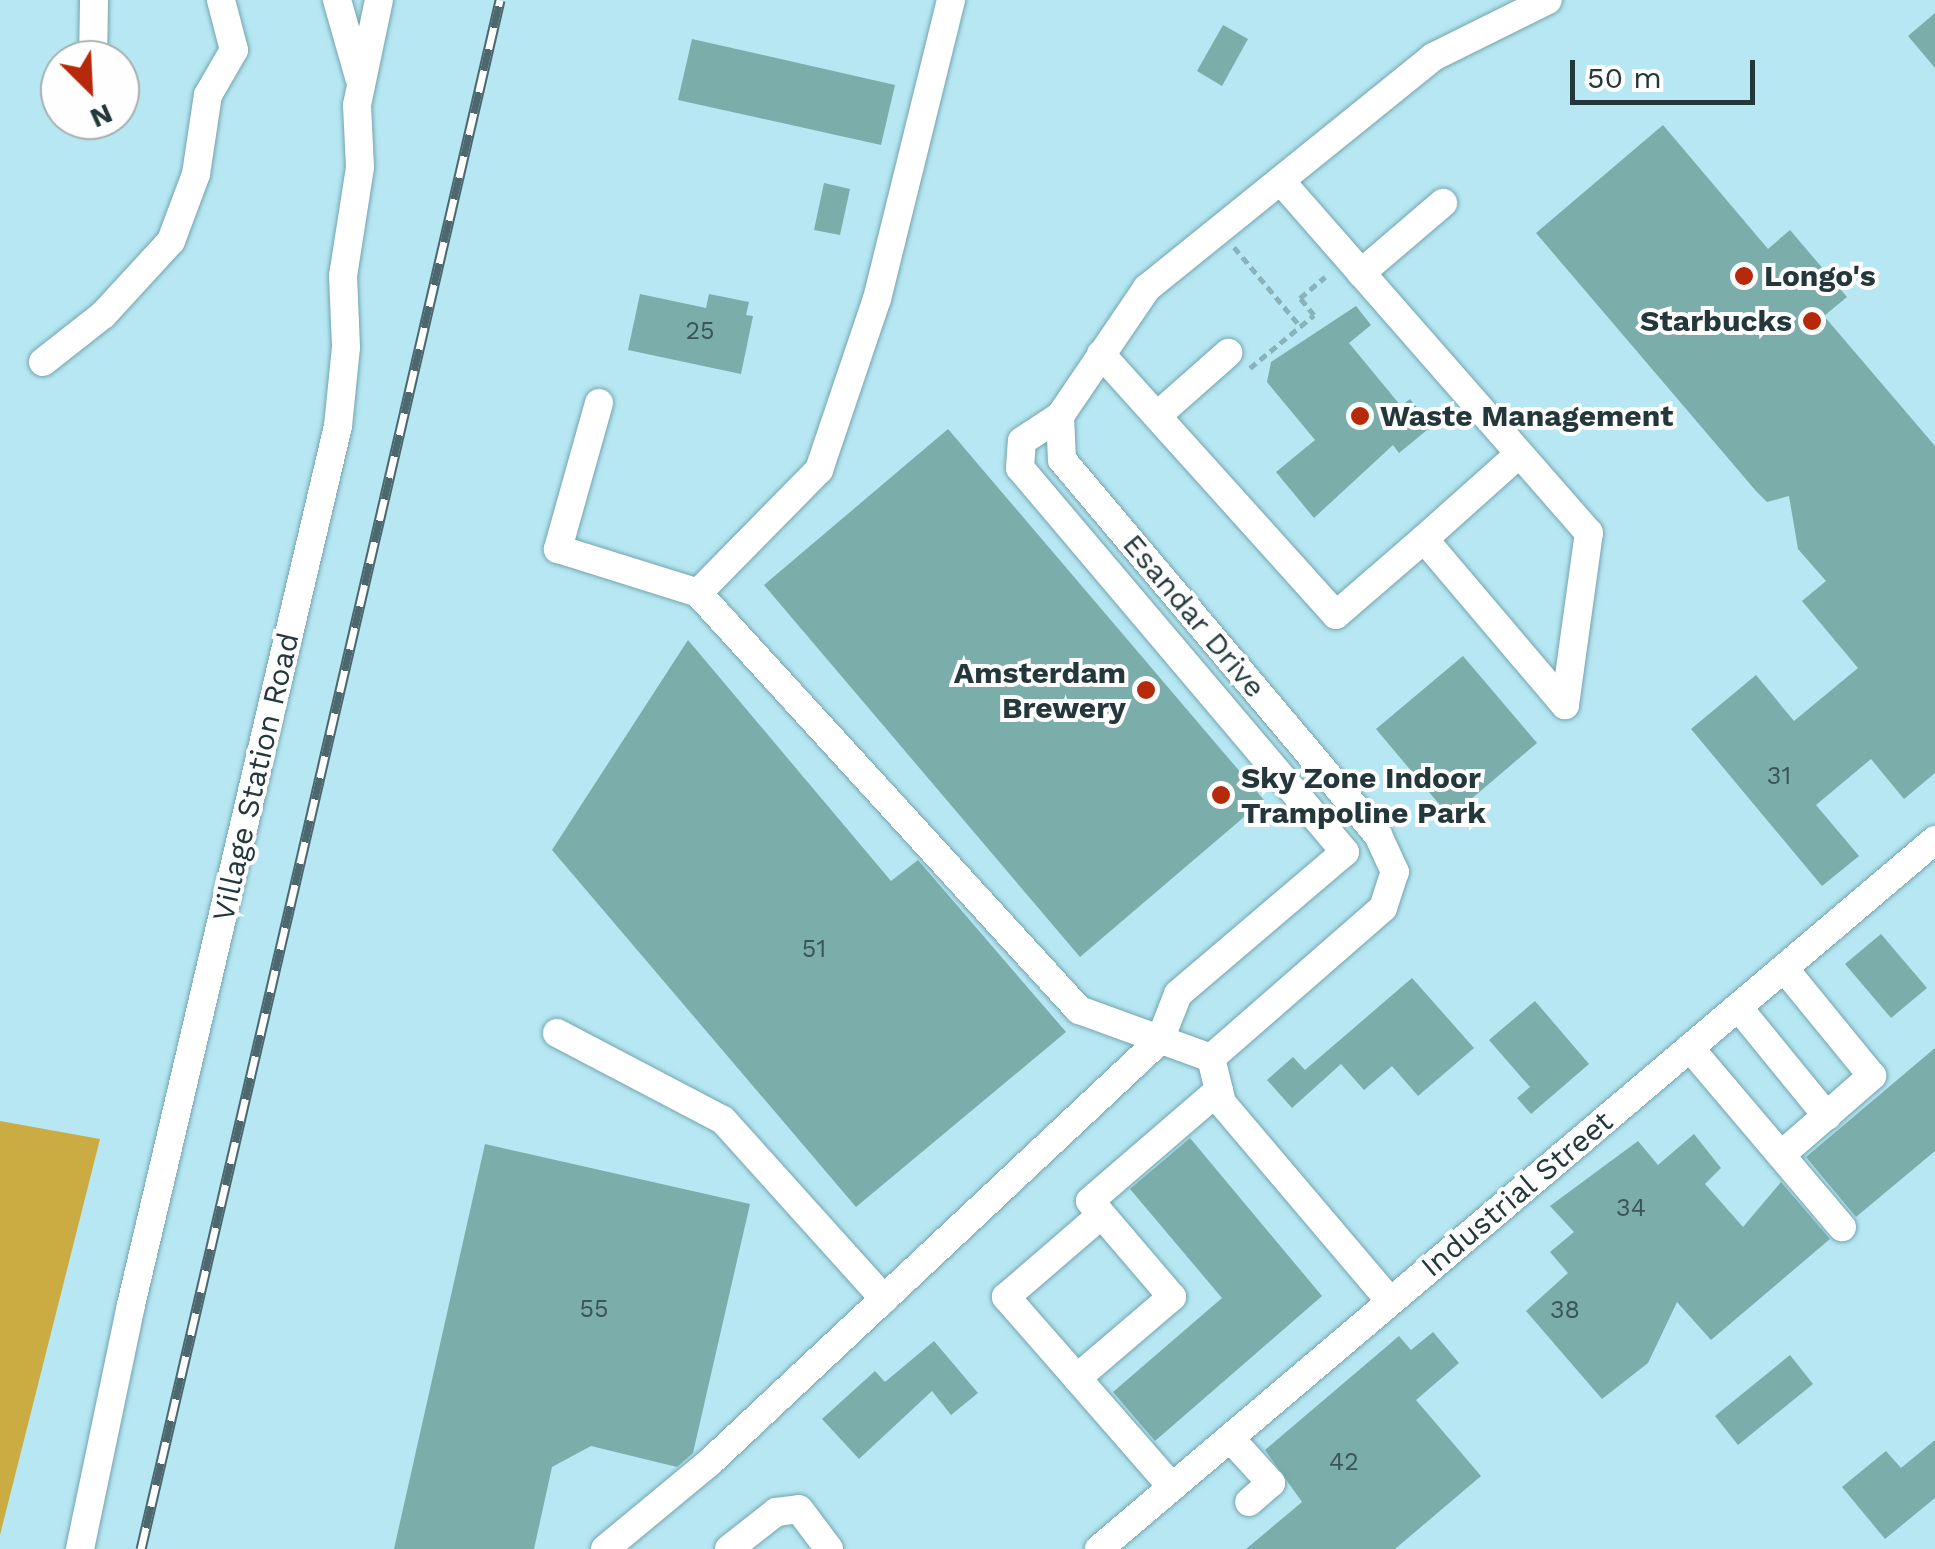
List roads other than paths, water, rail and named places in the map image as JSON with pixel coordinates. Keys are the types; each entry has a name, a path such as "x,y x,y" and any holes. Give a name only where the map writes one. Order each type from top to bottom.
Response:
{"street":[{"path":"93,40 94,0"},
{"path":"43,362 139,280 171,241 196,174 208,94 234,50 221,0"},
{"path":"337,0 360,78"},
{"name":"Village Station Road","path":"80,1549 130,1304 338,426 346,348 343,276 360,167 360,78 379,0"},
{"path":"698,593 819,470 877,299 951,0"},
{"path":"605,1549 710,1462 1160,1040 1178,994 1344,852 1020,468 1022,440 1060,416 1147,288 1433,57 1533,3"},
{"path":"1281,180 1589,533 1565,705 1424,538"},
{"path":"1361,273 1443,202"},
{"path":"1102,354 1336,616 1519,454"},
{"path":"1158,415 1237,363"},
{"path":"599,403 558,549 698,593 1080,1010 1210,1058 1222,1103 1390,1302"},
{"name":"Esandar Drive","path":"1060,416 1062,460 1378,835 1395,872 1382,908 1210,1058"},
{"name":"Industrial Street","path":"1098,1549 1935,840"},
{"path":"1781,1155 1872,1076 1784,968"},
{"path":"1738,1007 1827,1116"},
{"path":"557,1032 723,1120 884,1299"},
{"path":"1690,1048 1842,1227"},
{"path":"1077,1378 1172,1297 1090,1201 1218,1090"},
{"path":"1102,1215 1006,1297 1172,1486"},
{"path":"1230,1438 1271,1483 1249,1502"},
{"path":"729,1549 776,1512 800,1509 829,1549"}],"railway":[{"path":"141,1549 500,0"}],"place":[{"name":"Longo's","path":"1744,276"},
{"name":"Starbucks","path":"1812,321"},
{"name":"Waste Management","path":"1360,416"},
{"name":"Amsterdam Brewery","path":"1146,690"},
{"name":"Sky Zone Indoor Trampoline Park","path":"1221,795"}]}
